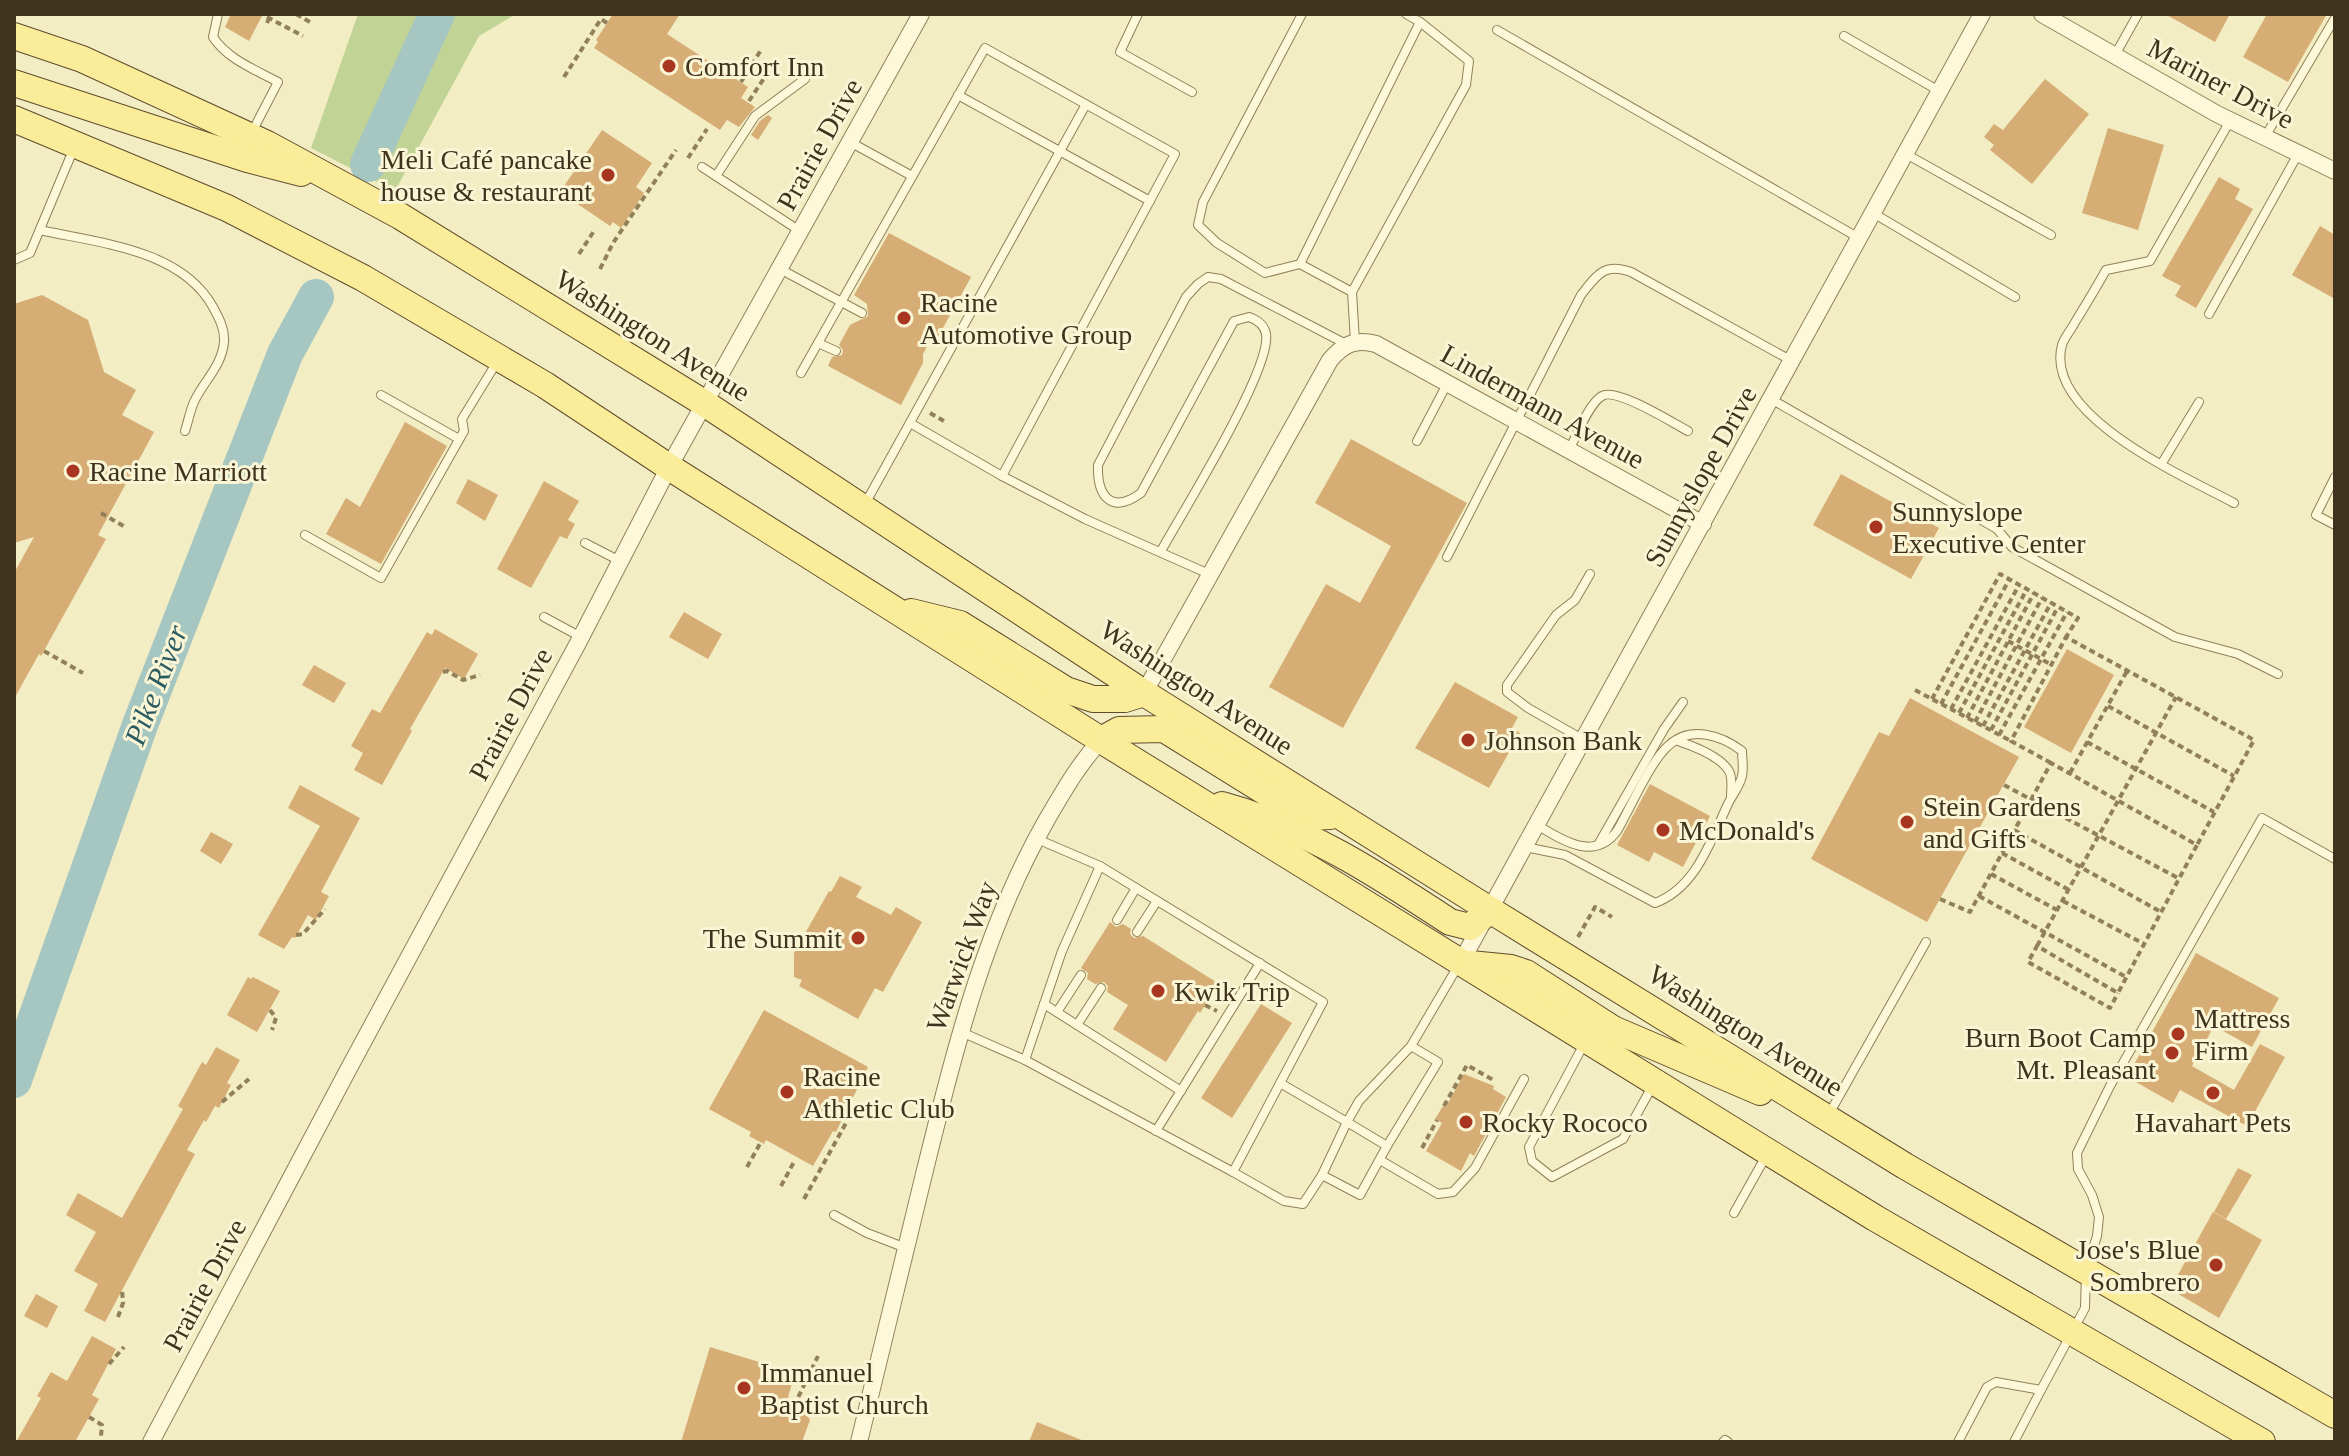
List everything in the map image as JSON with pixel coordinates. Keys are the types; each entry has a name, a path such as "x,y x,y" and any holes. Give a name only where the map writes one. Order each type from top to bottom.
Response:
{"main road":[{"path":"19,35 82,59 245,146"},
{"path":"14,83 245,146"},
{"path":"14,119 227,208 363,278 500,358 1190,796 1875,1218 2262,1442"},
{"name":"Washington Avenue","path":"245,146 340,183 400,216 704,403 1144,693 1490,910 1827,1118 2335,1415"},
{"path":"892,608 960,624 1066,690 1093,699 1125,699 1144,693"},
{"path":"1101,740 1119,730 1164,729 1293,809 1312,817 1339,815"},
{"path":"1190,796 1260,815 1352,858 1450,922 1470,927 1490,910"},
{"path":"1461,962 1511,968 1526,973 1586,1013 1642,1043 1827,1118"}],"street":[{"name":"Prairie Drive","path":"151,1442 669,467 921,14"},
{"name":"Sunnyslope Drive","path":"1461,962 1982,14"},
{"name":"Mariner Drive","path":"2042,14 2230,121 2335,171"},
{"name":"Lindermann Avenue","path":"1351,343 1376,344 1703,524"},
{"path":"1144,693 1330,360 1351,343"},
{"name":"Warwick Way","path":"859,1442 959,1031 984,957 1005,903 1036,839 1078,766 1101,740"}],"lane":[{"path":"218,14 213,37 219,47 278,82 245,146"},
{"path":"1138,14 1120,52 1192,92"},
{"path":"1302,14 1203,202 1198,225 1217,243 1265,273 1300,264 1352,292"},
{"path":"1161,551 1251,390 1265,350 1266,333 1262,324 1249,317 1234,321 1141,493 1128,502 1117,504 1109,499 1098,484 1098,465 1186,297 1208,277 1221,279 1351,343 1352,292 1466,85 1469,61 1406,14"},
{"path":"2115,56 2138,14"},
{"path":"2265,137 2335,18"},
{"path":"1300,264 1420,22"},
{"path":"1497,30 1860,238"},
{"path":"1844,36 1940,91"},
{"path":"801,373 882,237 912,176 985,48 1175,154 1002,476"},
{"path":"716,176 755,116 805,79"},
{"path":"958,95 1150,201"},
{"path":"862,508 1085,106"},
{"path":"2230,121 2150,261 2106,270 2062,345 2062,368 2073,394 2090,416 2118,439 2234,503"},
{"path":"850,142 912,176"},
{"path":"14,260 30,253 76,143"},
{"path":"2209,314 2299,153"},
{"path":"1906,154 2051,235"},
{"path":"702,167 800,231"},
{"path":"1873,213 2015,297"},
{"path":"40,230 147,255 185,275 206,295 221,323 224,343 216,369 195,400 185,431"},
{"path":"1447,557 1581,295 1599,272 1617,267 1631,272 1792,361"},
{"path":"779,269 862,313"},
{"path":"818,343 836,351"},
{"path":"305,535 381,578 464,431 462,419 500,358"},
{"path":"1417,441 1447,384"},
{"path":"1569,450 1593,405 1601,396 1609,394 1625,398 1688,431"},
{"path":"381,395 459,439"},
{"path":"1771,399 1997,529 2012,547 2175,637 2238,654 2278,674"},
{"path":"2162,463 2199,402"},
{"path":"910,423 1085,519 1209,574"},
{"path":"2335,477 2316,515 2335,525"},
{"path":"585,543 621,561"},
{"path":"1584,740 1528,708 1507,692 1507,685 1556,615 1575,600 1590,574"},
{"path":"544,617 581,637"},
{"path":"1598,846 1664,729 1683,702"},
{"path":"1525,847 1565,855 1655,903 1666,899 1682,887 1693,873 1742,777 1742,751 1712,734 1676,740 1667,746 1657,761 1611,840 1598,846 1571,844 1537,825"},
{"path":"1676,740 1690,745 1728,769 1731,798"},
{"path":"2014,1442 2085,1308 2086,1271 2097,1236 2099,1217 2092,1195 2078,1169 2077,1153 2110,1086 2262,818 2335,859"},
{"path":"1036,839 1100,866 1323,1002 1233,1172"},
{"path":"1025,1060 1062,951 1100,866"},
{"path":"1117,920 1136,888"},
{"path":"1137,932 1157,901"},
{"path":"1827,1118 1926,942"},
{"path":"959,1031 1025,1060 1284,1201 1303,1204 1322,1175 1359,1101 1411,1046 1461,962"},
{"path":"1156,1131 1260,963"},
{"path":"1057,1012 1081,975"},
{"path":"1077,1025 1101,988"},
{"path":"1044,1004 1181,1091"},
{"path":"1586,1040 1529,1147 1532,1161 1552,1177 1623,1139 1655,1082"},
{"path":"1322,1175 1360,1195 1438,1062 1411,1046"},
{"path":"1380,1160 1438,1194 1453,1192 1475,1168 1524,1079"},
{"path":"1280,1083 1387,1146"},
{"path":"1734,1213 1768,1152"},
{"path":"834,1215 867,1233 906,1248"},
{"path":"1958,1442 1990,1384 1996,1382 2041,1390"}],"path":[{"path":"296,14 310,22"},
{"path":"268,18 303,36"},
{"path":"564,77 601,19 607,23"},
{"path":"741,82 761,50"},
{"path":"758,87 776,60"},
{"path":"688,158 707,129"},
{"path":"600,269 639,202 676,150"},
{"path":"579,254 594,231"},
{"path":"928,412 944,421"},
{"path":"101,513 127,528"},
{"path":"1932,699 2000,574 2078,618 2011,741"},
{"path":"1941,704 2009,580"},
{"path":"1951,709 2019,585"},
{"path":"1959,713 2027,589"},
{"path":"1967,718 2034,593"},
{"path":"1975,722 2042,598"},
{"path":"1983,726 2051,603"},
{"path":"1991,730 2058,607"},
{"path":"1999,735 2067,612"},
{"path":"1974,622 2052,665"},
{"path":"2066,637 2127,671 2176,697 2254,740 2110,1008 2028,962 2176,697"},
{"path":"44,651 83,673"},
{"path":"443,672 447,671 463,680 480,675"},
{"path":"2070,773 2127,671"},
{"path":"1915,690 2197,845"},
{"path":"2108,706 2234,776"},
{"path":"2087,742 2214,812"},
{"path":"1940,899 1970,912 2051,763"},
{"path":"2004,785 2179,879"},
{"path":"2014,830 2161,912"},
{"path":"2002,853 2069,890"},
{"path":"1991,874 2057,910"},
{"path":"1979,896 2126,977"},
{"path":"2063,901 2144,944"},
{"path":"1578,937 1595,907 1612,917"},
{"path":"296,935 303,934 325,909"},
{"path":"2037,946 2118,993"},
{"path":"270,1010 276,1018 272,1030"},
{"path":"1444,1106 1467,1065 1495,1081"},
{"path":"222,1102 249,1079"},
{"path":"1422,1148 1437,1120"},
{"path":"804,1199 846,1123"},
{"path":"747,1167 761,1142"},
{"path":"781,1186 795,1160"},
{"path":"118,1317 123,1303 122,1290"},
{"path":"109,1364 124,1347"},
{"path":"794,1406 818,1356"},
{"path":"89,1417 102,1425 101,1436"}],"green space":[{"path":"358,14 516,14 479,36 395,191 311,148"}],"building":[{"path":"231,14 263,14 249,41 225,27"},
{"name":"Comfort Inn","path":"613,14 680,14 667,34 748,87 741,98 755,107 739,127 727,120 720,130 594,48"},
{"path":"2165,14 2230,14 2215,42"},
{"path":"2267,14 2327,14 2288,82 2243,57"},
{"path":"2045,79 2089,114 2032,184 1990,150 1994,145 1984,137 1994,124 2003,130"},
{"path":"768,115 772,118 758,140 751,135"},
{"path":"2108,128 2164,145 2138,230 2082,213"},
{"name":"Meli Café pancake house & restaurant","path":"602,130 652,163 636,187 644,193 621,228 613,222 610,226 560,192"},
{"path":"2219,177 2240,189 2235,199 2253,209 2196,308 2175,296 2181,286 2162,276"},
{"path":"2320,226 2335,235 2335,299 2292,275"},
{"name":"Racine Automotive Group","path":"889,233 971,277 938,337 932,337 923,354 923,363 901,405 828,366 832,357 842,355 839,345 850,325 868,316 867,304 854,295"},
{"name":"Racine Marriott","path":"42,295 88,320 104,372 136,390 122,415 154,432 98,535 106,539 14,699 14,573 34,537 14,543 14,304"},
{"path":"405,422 447,446 381,564 326,534 346,498 360,507"},
{"path":"1351,439 1467,503 1343,728 1269,687 1326,584 1360,603 1391,546 1315,503"},
{"name":"Sunnyslope Executive Center","path":"1841,474 1939,528 1911,579 1813,525"},
{"path":"468,479 498,495 485,521 456,503"},
{"path":"544,481 579,501 568,520 575,524 567,539 560,536 531,588 497,569"},
{"path":"684,612 722,634 708,659 669,637"},
{"path":"435,629 478,654 464,679 445,668 382,785 354,770 363,753 351,746 372,709 380,713 427,632 432,635"},
{"path":"2067,649 2114,675 2071,753 2024,727"},
{"path":"314,665 346,683 334,703 302,685"},
{"name":"Johnson Bank","path":"1455,682 1518,717 1512,728 1520,733 1489,788 1415,748"},
{"name":"Stein Gardens and Gifts","path":"1910,698 2019,757 1927,922 1811,859 1879,732 1889,736"},
{"name":"McDonald's","path":"1650,784 1710,816 1683,867 1654,852 1649,862 1617,845"},
{"path":"300,785 360,818 321,892 329,896 316,920 308,915 295,938 292,937 284,949 258,935 320,826 288,808"},
{"path":"211,832 233,844 221,864 200,851"},
{"name":"The Summit","path":"840,876 862,887 856,897 891,915 896,907 922,922 883,992 875,988 858,1019 799,986 802,980 794,977 794,953"},
{"name":"Kwik Trip","path":"1110,922 1116,927 1123,924 1131,929 1130,934 1134,938 1143,936 1216,982 1200,1013 1198,1011 1166,1062 1113,1029 1128,1005 1107,992 1108,986 1104,982 1095,984 1087,979 1088,973 1081,968"},
{"path":"2196,953 2279,998 2252,1047 2214,1026 2192,1066 2234,1090 2260,1044 2285,1057 2247,1126 2180,1090 2173,1103 2127,1077"},
{"path":"248,977 280,991 257,1032 227,1015"},
{"name":"Kwik Trip","path":"1261,1004 1292,1023 1232,1118 1201,1098"},
{"name":"Racine Athletic Club","path":"764,1010 868,1067 836,1132 833,1131 813,1166 766,1140 764,1144 749,1136 751,1132 709,1109"},
{"path":"216,1047 240,1060 227,1083 231,1085 219,1108 215,1106 206,1122 204,1120 187,1150 195,1154 105,1322 84,1311 98,1284 74,1271 96,1232 66,1215 78,1193 122,1218 183,1109 178,1106 202,1062 206,1065"},
{"name":"Rocky Rococo","path":"1464,1074 1494,1086 1493,1089 1506,1097 1474,1156 1470,1153 1461,1171 1426,1151 1442,1123 1435,1119 1443,1106 1446,1107"},
{"path":"2238,1168 2252,1175 2226,1219 2214,1212"},
{"name":"Jose's Blue Sombrero","path":"2213,1212 2262,1240 2219,1318 2170,1289"},
{"path":"36,1294 58,1306 47,1328 24,1316"},
{"path":"92,1336 116,1349 92,1395 99,1399 75,1442 16,1442 41,1398 37,1396 51,1372 67,1381"},
{"name":"Immanuel Baptist Church","path":"710,1347 795,1373 787,1401 806,1413 810,1420 802,1442 681,1442"},
{"path":"1037,1422 1084,1441 1084,1442 1029,1442"}],"waterway":[{"name":"Pike River","path":"368,164 437,14"},
{"name":"Pike River","path":"14,1080 140,725 285,354 316,297"}],"place":[{"name":"Comfort Inn","path":"669,66"},
{"name":"Meli Café pancake house & restaurant","path":"608,175"},
{"name":"Racine Automotive Group","path":"904,318"},
{"name":"Racine Marriott","path":"73,471"},
{"name":"Sunnyslope Executive Center","path":"1876,527"},
{"name":"Johnson Bank","path":"1468,740"},
{"name":"Stein Gardens and Gifts","path":"1907,822"},
{"name":"McDonald's","path":"1663,830"},
{"name":"The Summit","path":"858,938"},
{"name":"Kwik Trip","path":"1158,991"},
{"name":"Mattress Firm","path":"2178,1034"},
{"name":"Burn Boot Camp Mt. Pleasant","path":"2172,1053"},
{"name":"Racine Athletic Club","path":"787,1092"},
{"name":"Havahart Pets","path":"2213,1093"},
{"name":"Rocky Rococo","path":"1466,1122"},
{"name":"Jose's Blue Sombrero","path":"2216,1265"},
{"name":"Immanuel Baptist Church","path":"744,1388"}]}
